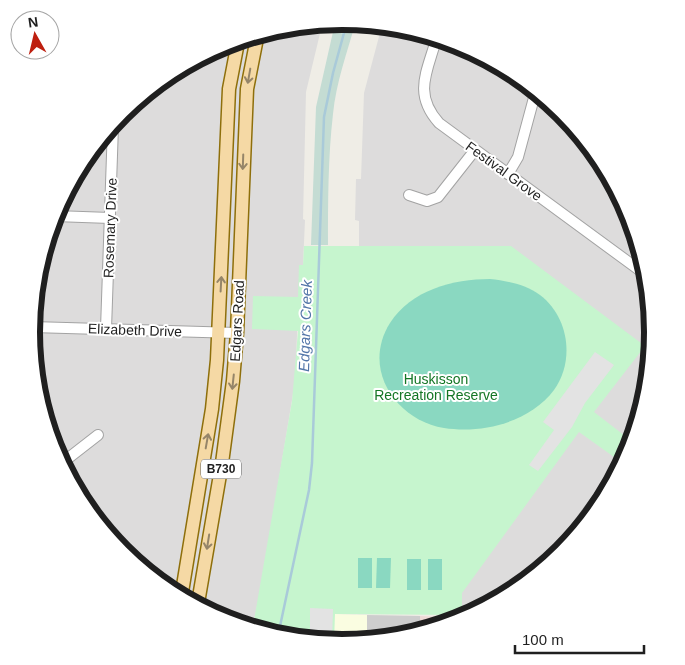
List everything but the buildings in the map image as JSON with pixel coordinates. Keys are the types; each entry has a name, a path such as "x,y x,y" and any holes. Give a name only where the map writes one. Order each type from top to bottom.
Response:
{"main road":[{"name":"Edgars Road","path":"199,598 226,436 233,381 237,333 245,114 247,90 257,42"},
{"name":"Edgars Road","path":"182,589 212,409 219,333 228,113 231,74 236,49"},
{"path":"228,113 245,114"}],"street":[{"name":"Festival Grove","path":"435,44 426,77 424,100 430,113 439,123 637,266"},
{"path":"508,174 518,158 534,98"},
{"name":"Rosemary Drive","path":"106,329 114,135"},
{"path":"409,195 427,201 438,197 475,150"},
{"path":"63,216 110,218"},
{"name":"Elizabeth Drive","path":"40,327 237,333"},
{"path":"68,459 98,435"}],"shaded area":[{"path":"333,30 353,31 334,102 329,163 328,245 311,245 316,107"},
{"path":"321,31 306,92 303,219 305,220 303,265 300,265 295,382 254,622 209,604 174,584 143,560 115,532 91,501 71,466 50,411 41,352 40,332 43,293 50,254 71,199 91,164 103,148 143,105 174,81 227,53 264,40"},
{"path":"380,33 421,40 440,46 476,61 511,81 542,105 570,133 594,164 622,217 635,254 639,273 645,332 642,372 635,411 614,466 594,501 582,517 542,560 511,584 462,610 462,593 511,246 359,246 359,221 355,220 356,179 361,179 364,93"},
{"path":"595,352 614,365 585,403 572,427 538,471 529,465 554,430 543,422"},
{"path":"310,608 333,609 332,634 310,633"},
{"path":"334,614 367,615 367,634 334,635"},
{"path":"367,615 420,616 420,625 367,634"},
{"path":"420,616 445,617 440,619 420,625"}],"green space":[{"name":"Huskisson Recreation Reserve","path":"304,246 511,246 644,345 594,412 626,437 622,447 614,457 579,432 462,593 462,610 451,615 335,614 334,635 283,629 254,622 292,401 298,331 252,329 253,296 298,297 299,265 303,265"},
{"path":"490,279 528,288 550,304 563,327 566,340 565,366 561,378 554,390 532,410 519,418 490,427 474,429 444,428 427,423 411,415 388,390 382,374 379,358 382,340 390,323 409,302 434,289 462,281"},
{"path":"358,558 372,558 372,588 358,588"},
{"path":"377,558 391,558 390,588 376,588"},
{"path":"407,559 421,559 421,590 407,590"},
{"path":"428,559 442,559 442,590 428,590"}],"waterway":[{"name":"Edgars Creek","path":"280,628 309,490 312,463 324,117 345,30"}]}
